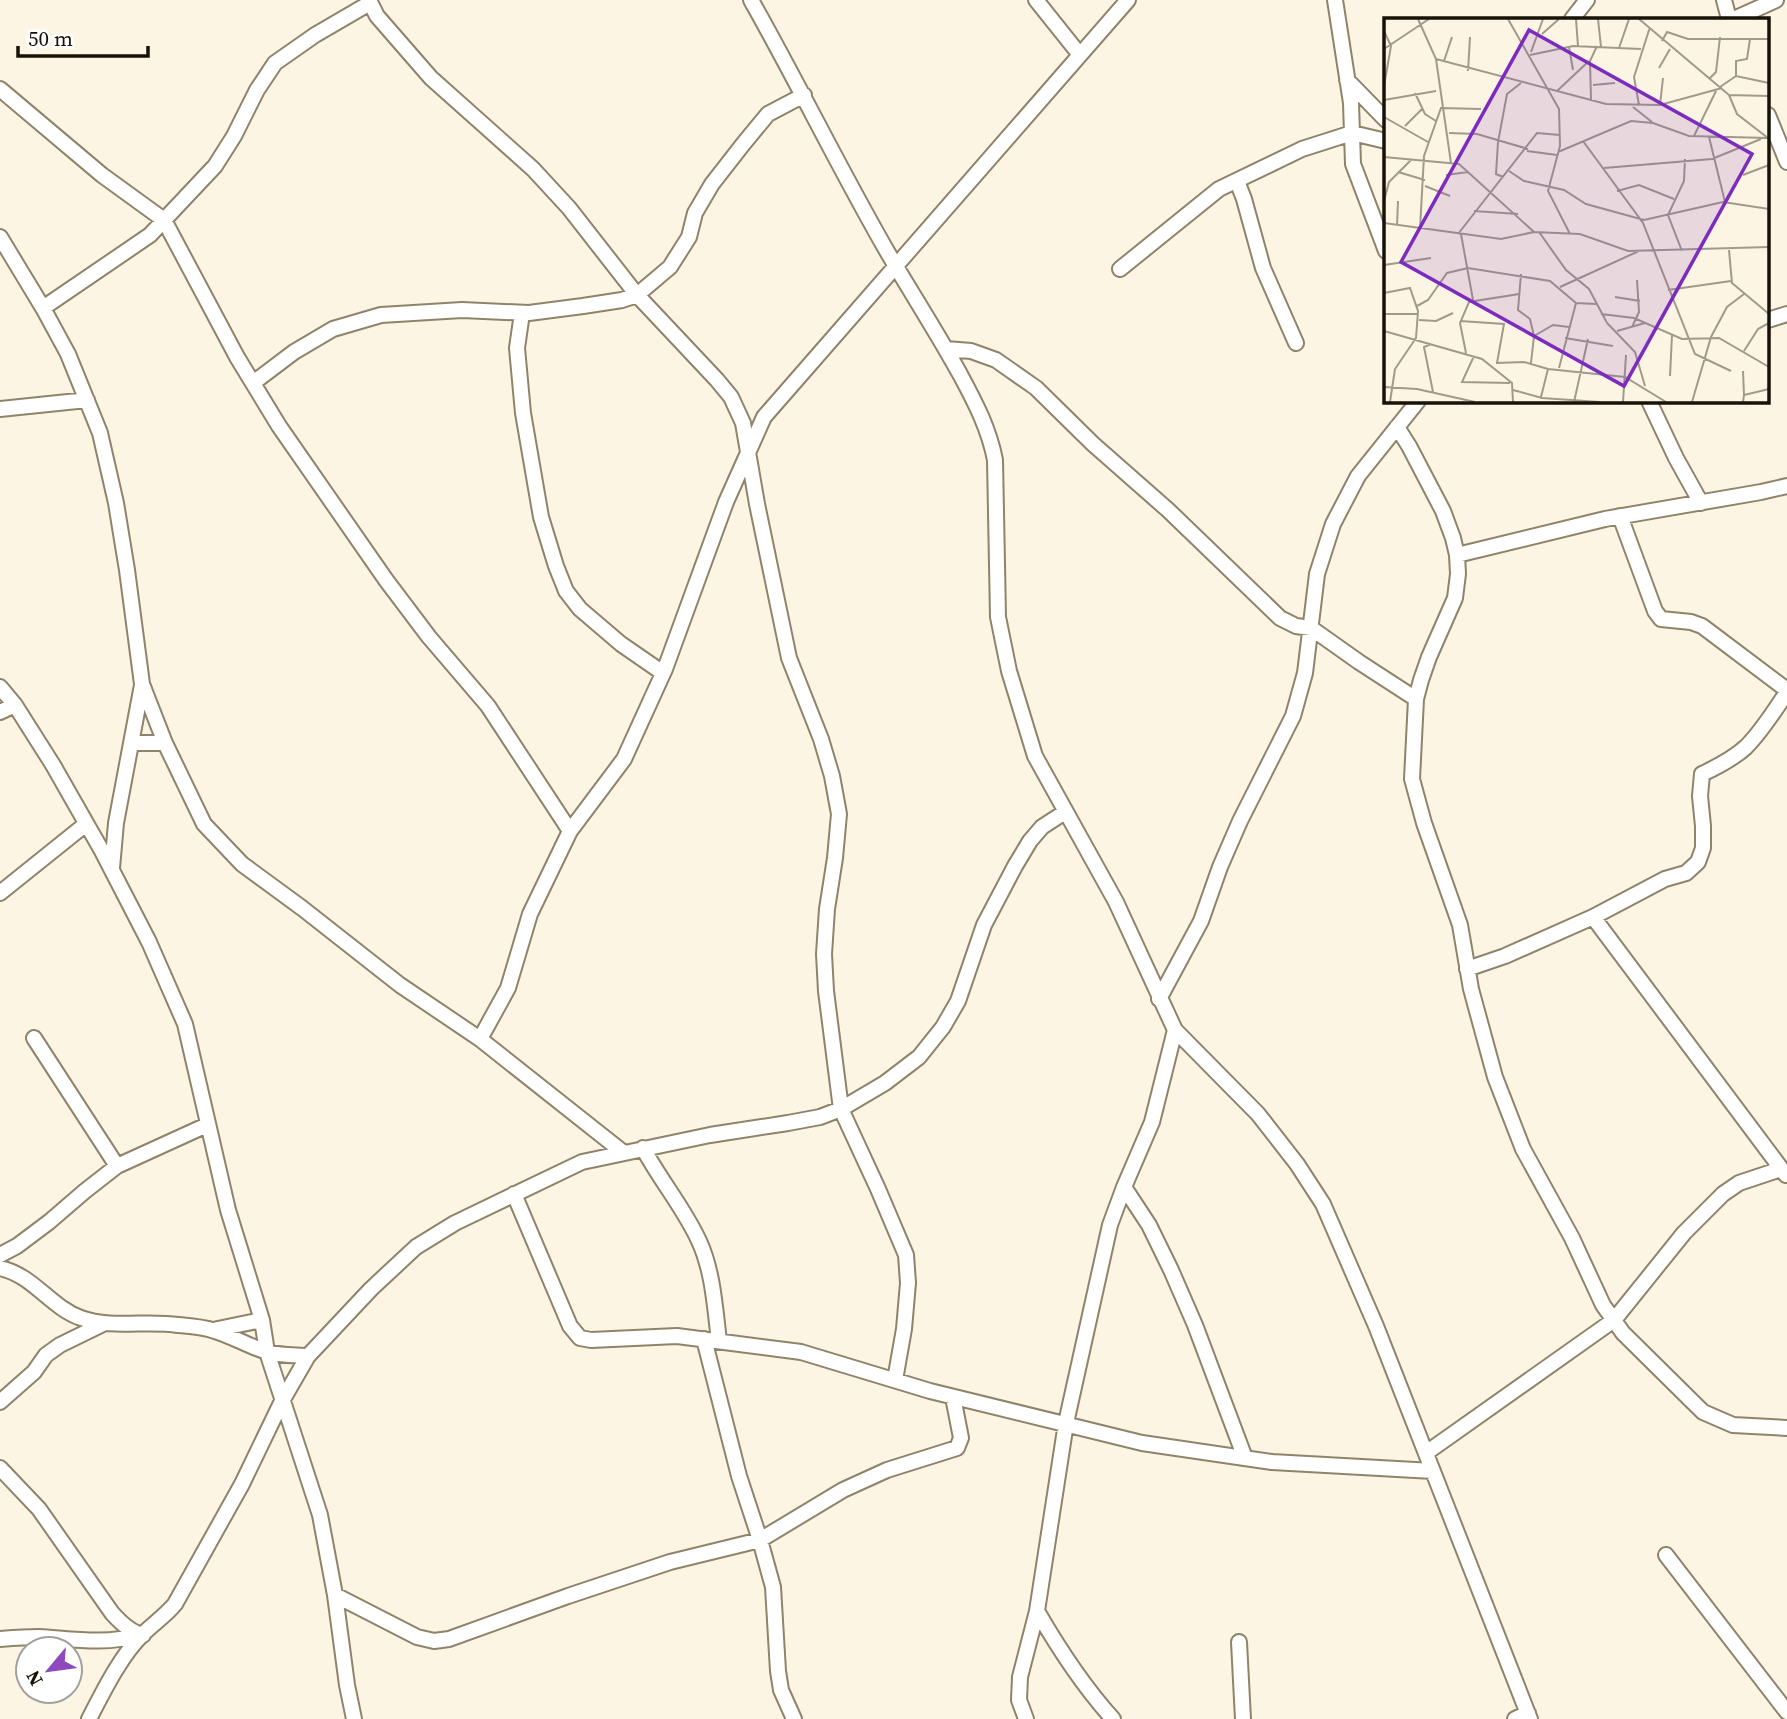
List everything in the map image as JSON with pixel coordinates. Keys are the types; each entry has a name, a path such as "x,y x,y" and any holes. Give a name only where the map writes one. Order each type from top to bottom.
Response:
{"street":[{"path":"751,0 895,266 946,349 980,412 991,439 995,460 998,617 1009,671 1035,756 1116,902 1175,1030 1258,1114 1297,1164 1323,1204 1376,1326 1525,1717"},
{"path":"1036,0 1080,55"},
{"path":"480,1039 508,988 530,914 570,831 625,759 663,673 726,502 764,417 1128,0"},
{"path":"1335,0 1351,103 1353,164 1384,246"},
{"path":"1573,18 1587,0"},
{"path":"1724,0 1729,18"},
{"path":"1736,18 1776,0"},
{"path":"43,307 150,235 215,166 275,63 369,1 377,16 431,78 533,169 569,208 637,295 731,397 743,423 789,658 821,739 839,814 824,954 827,1001 841,1108 905,1255 908,1283 904,1329 895,1380"},
{"path":"1347,80 1384,118"},
{"path":"0,89 102,175 164,220 214,316 279,426 429,638 488,706 570,831"},
{"path":"253,383 294,352 333,329 382,315 462,310 522,313 622,300 637,295 670,267 690,236 695,213 712,184 744,142 768,114 804,95"},
{"path":"1770,121 1787,162"},
{"path":"1120,269 1219,189 1237,180 1302,149 1352,133 1384,141"},
{"path":"1237,180 1263,268 1296,342"},
{"path":"0,237 68,354 100,433 116,503 142,684 165,743 204,824 242,864 400,985 480,1039 624,1153"},
{"path":"522,313 517,348 523,413 541,517 556,566 566,591 580,609 621,644 663,673"},
{"path":"1770,319 1787,314"},
{"path":"946,349 971,351 996,360 1036,388 1093,444 1168,510 1279,618 1296,626 1311,628 1416,699"},
{"path":"0,409 87,400"},
{"path":"1159,999 1201,921 1240,821 1293,716 1305,673 1317,574 1333,524 1358,476 1417,402"},
{"path":"1649,402 1676,458 1702,503"},
{"path":"1397,428 1443,511 1453,538 1458,574 1455,598 1420,680 1416,699 1412,779 1428,835 1460,925 1471,989 1495,1077 1523,1149 1572,1238 1603,1305 1623,1334 1703,1412 1733,1425 1787,1428"},
{"path":"1457,555 1620,516 1787,486"},
{"path":"1467,969 1505,956 1593,917 1665,880 1686,873 1698,862 1703,848 1700,796 1702,774 1745,747 1772,715 1787,691 1702,626 1661,619 1646,589 1620,516"},
{"path":"112,870 116,823 142,684"},
{"path":"0,687 16,705 90,830 149,942 186,1024 228,1210 262,1320 267,1352 320,1515 354,1719"},
{"path":"0,712 16,705"},
{"path":"131,743 165,743"},
{"path":"89,1719 107,1684 141,1635 163,1619 175,1604 242,1484 307,1356 371,1289 416,1247 454,1223 582,1162 710,1135 788,1124 820,1116 841,1108 885,1083 919,1057 943,1027 958,1001 984,925 1015,866 1042,827 1065,812"},
{"path":"0,893 90,830 116,823"},
{"path":"1426,1453 1614,1320 1684,1233 1723,1194 1739,1183 1784,1173 1593,917"},
{"path":"1026,1719 1019,1700 1020,1677 1037,1611 1066,1423 1110,1226 1152,1122 1175,1030"},
{"path":"34,1038 117,1166"},
{"path":"0,1255 50,1223 117,1166 207,1125"},
{"path":"643,1148 687,1219 706,1259 714,1298 711,1340 739,1476 761,1540 773,1587 781,1690 794,1719"},
{"path":"1124,1187 1149,1225 1171,1270 1195,1325 1245,1458"},
{"path":"514,1194 570,1326 580,1338 591,1340 677,1336 801,1352 953,1397 1142,1443 1272,1462 1433,1471"},
{"path":"0,1268 13,1270 23,1276 62,1308 80,1318 103,1324 174,1324 213,1330 267,1352 307,1356"},
{"path":"213,1330 262,1320"},
{"path":"0,1402 34,1372 46,1355 103,1324"},
{"path":"335,1595 417,1637 434,1641 449,1639 670,1562 761,1540 843,1490 887,1470 957,1448 961,1438 953,1397"},
{"path":"0,1468 39,1509 112,1613 141,1635"},
{"path":"1666,1555 1787,1712"},
{"path":"1037,1611 1062,1655 1112,1719"},
{"path":"1,1638 106,1640 141,1635"},
{"path":"1239,1642 1243,1719"}]}
